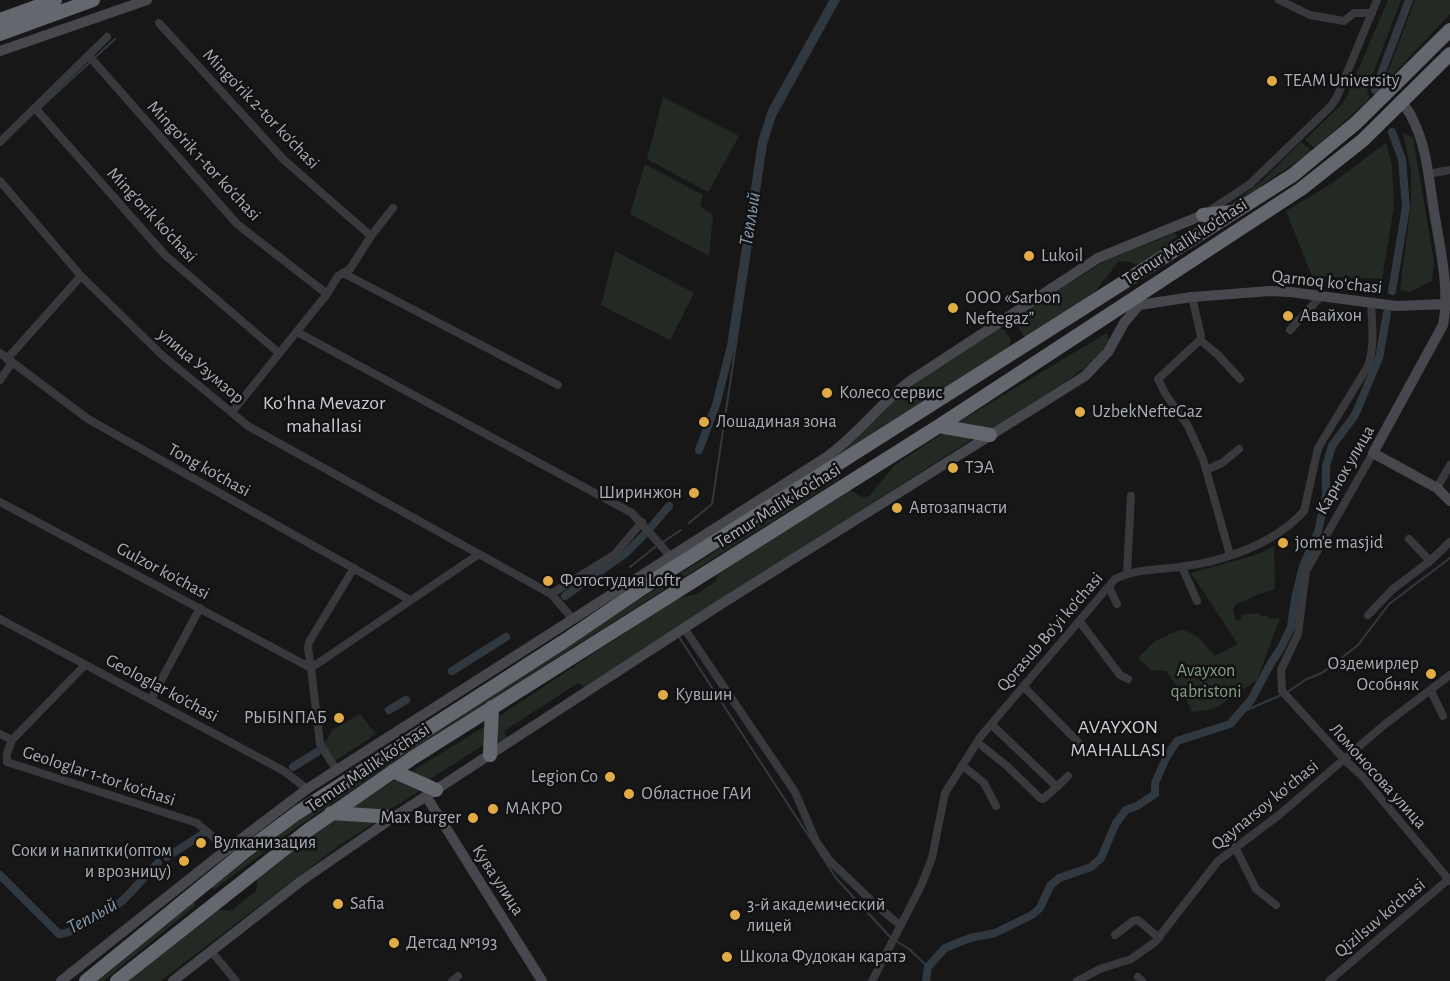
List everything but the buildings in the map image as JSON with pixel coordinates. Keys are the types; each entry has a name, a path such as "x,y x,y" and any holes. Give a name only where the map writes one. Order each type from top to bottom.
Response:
{"highway":[{"path":"0,20 55,0"},
{"path":"0,34 93,0"},
{"name":"Temur Malik ko'chasi","path":"86,981 197,890 297,813 554,648 652,582 1125,283 1308,164 1378,102 1450,30"},
{"name":"Temur Malik ko'chasi","path":"117,981 331,813 393,771 1136,302 1301,189 1347,154 1450,54"},
{"path":"1203,215 1237,211"},
{"path":"1125,283 1136,302"},
{"path":"939,426 990,435"},
{"path":"855,454 853,461 856,466 869,470"},
{"path":"490,755 492,707"},
{"path":"393,771 431,793"},
{"path":"331,813 394,817"},
{"path":"197,890 210,907"}],"street":[{"path":"0,51 147,0"},
{"path":"1280,0 1310,15 1344,21 1354,13 1372,13"},
{"path":"61,981 227,849 307,789 839,447 857,432 886,400 910,381 1098,258 1203,215 1250,184 1331,106 1377,0"},
{"name":"Mingo‘rik 2-tor ko‘chasi","path":"159,23 284,160 371,236"},
{"path":"0,142 92,59 107,37"},
{"name":"Mingo‘rik 1-tor ko‘chasi","path":"92,59 237,224 327,294"},
{"name":"Карнок улица","path":"1284,693 1281,670 1298,633 1306,571 1443,325 1448,303 1422,147 1413,118 1402,103"},
{"name":"Ming'orik ko'chasi","path":"37,110 165,255 279,353"},
{"path":"1428,174 1450,170"},
{"name":"улица Узумзор","path":"0,181 81,276 163,356 248,426 551,594 573,619"},
{"path":"232,412 327,294 338,276 350,268 393,208"},
{"path":"343,273 558,385"},
{"path":"0,380 10,361 81,276"},
{"name":"Qarnoq koʻchasi","path":"1136,302 1270,291 1396,306 1448,303"},
{"path":"1290,330 1321,296"},
{"path":"1192,297 1200,340 1158,379 1166,395 1188,426 1203,459 1230,555"},
{"path":"173,981 301,882 394,817 684,628 1085,376 1108,352 1136,302"},
{"name":"Qorasub Bo'yi ko'chasi","path":"873,981 921,886 932,858 945,793 991,724 1115,579 1127,573 1182,567 1230,555 1272,536 1304,511 1318,448 1368,366 1372,354 1377,304"},
{"path":"297,332 625,508 642,522 671,557"},
{"path":"1200,340 1218,355 1240,379"},
{"name":"Tong ko'chasi","path":"0,354 87,419 410,600"},
{"path":"1206,470 1222,463 1239,449"},
{"path":"1373,453 1437,488 1450,501"},
{"path":"1437,488 1450,465"},
{"path":"1127,573 1131,496"},
{"name":"Gulzor ko'chasi","path":"0,502 311,668"},
{"path":"750,506 769,508"},
{"path":"551,594 614,555 642,522"},
{"path":"1409,539 1430,561"},
{"path":"1368,615 1393,589 1430,561 1450,542"},
{"path":"311,668 479,555"},
{"path":"652,582 655,567"},
{"path":"1182,567 1197,601"},
{"path":"336,769 320,744 308,648 309,642 354,568"},
{"path":"1109,587 1117,604"},
{"path":"151,699 200,608"},
{"name":"Geologlar ko'chasi","path":"0,619 284,771 307,789"},
{"path":"1080,622 1120,675 1128,679"},
{"path":"684,628 795,792 816,841 830,861 900,925"},
{"name":"Geologlar 1-tor ko'chasi","path":"85,665 12,740 7,753 7,762 200,825 227,849"},
{"name":"Qaynarsoy koʻchasi","path":"1077,981 1100,969 1131,959 1159,938 1218,861 1345,760 1384,725 1450,675"},
{"path":"1023,686 1079,743"},
{"path":"1431,691 1443,716"},
{"name":"Ломоносова улица","path":"1284,693 1362,776 1450,880"},
{"path":"991,724 1057,787"},
{"path":"0,734 12,740"},
{"path":"977,742 1007,766 1040,798 1043,799 1068,776"},
{"path":"962,765 984,783 996,806"},
{"name":"Кува улица","path":"431,793 542,981"},
{"path":"1235,847 1256,889 1276,905"},
{"name":"Qizilsuv ko'chasi","path":"1329,981 1450,880"},
{"path":"1115,935 1133,921 1138,920 1159,938"},
{"path":"211,951 236,981"}],"green space":[{"path":"1388,0 1401,0 1369,84 1367,94 1370,96 1315,148 1305,140 1341,105 1347,96"},
{"path":"1415,0 1450,0 1450,14 1385,83 1387,74"},
{"path":"663,97 739,136 708,192 647,159"},
{"path":"1403,133 1413,138 1434,261 1432,281 1409,292 1400,290 1411,204 1411,171"},
{"path":"1301,142 1312,151 1262,185 1264,188 1236,206 1225,209 1263,180"},
{"path":"1386,143 1392,166 1394,207 1382,279 1312,276 1286,211 1334,182"},
{"path":"645,164 703,195 700,206 713,215 709,256 630,214"},
{"path":"1175,233 1177,237 1169,246 1139,266 1128,261 1118,262 1094,293 1025,338 1013,319 1105,261"},
{"path":"615,251 694,293 670,340 601,305"},
{"path":"1000,328 1011,340 1008,349 764,504 840,452 903,392"},
{"path":"1107,333 1109,340 1098,358 1065,382 986,432 955,424"},
{"path":"943,433 977,436 584,687 578,683 504,731 507,738 499,742 495,719 676,599 697,594 716,581 718,571 848,488 863,498 869,496 895,465"},
{"path":"843,476 407,753 300,825 215,889 211,888 297,821 405,748 825,482"},
{"name":"Avayxon qabristoni","path":"1274,546 1275,589 1235,605 1233,610 1236,621 1242,619 1241,615 1259,613 1260,616 1268,616 1269,619 1280,618 1257,680 1214,709 1192,712 1166,671 1151,670 1138,658 1155,641 1182,629 1198,637 1215,656 1238,644 1191,573 1259,554"},
{"path":"360,714 376,734 335,761 323,742 327,740 332,730"},
{"path":"487,725 488,742 427,781 409,773"},
{"path":"398,778 424,788 386,812 350,809"},
{"path":"340,817 379,820 341,844 160,981 127,981 213,911 231,911 256,891 258,874"},
{"path":"193,902 195,906 103,981 98,981"}],"waterway":[{"name":"Теплый","path":"699,450 716,405 731,346 762,142 772,111 834,0"},
{"path":"689,523 712,504 766,144 775,116 839,0"},
{"path":"1375,90 1409,0"},
{"path":"38,110 115,39"},
{"path":"1392,132 1402,159 1406,207 1392,291"},
{"path":"926,981 928,967 945,948 970,938 995,933 1032,915 1040,908 1050,886 1059,878 1091,867 1101,858 1116,823 1126,810 1137,806 1155,794 1155,783 1167,756 1177,741 1230,724 1251,700 1291,627 1303,566 1318,532 1326,495 1326,466 1332,446 1355,415 1379,358 1387,313"},
{"name":"Теплый","path":"652,526 669,506"},
{"path":"663,542 681,530"},
{"name":"Теплый","path":"565,596 626,553 644,535"},
{"path":"630,567 655,547"},
{"path":"1286,693 1305,680 1322,673 1358,645 1389,604 1450,558"},
{"name":"Теплый","path":"452,671 506,637"},
{"path":"679,637 836,878 891,938"},
{"path":"1240,713 1281,695"},
{"name":"Теплый","path":"389,710 406,700"},
{"name":"Теплый","path":"293,767 317,752"},
{"name":"Теплый","path":"167,857 201,835"},
{"name":"Теплый","path":"0,875 59,934 83,926 116,906 158,863"},
{"path":"896,941 909,949 928,967"}],"place":[{"name":"TEAM University","path":"1272,81"},
{"name":"Lukoil","path":"1029,256"},
{"name":"ООО «Sarbon Neftegaz”","path":"953,308"},
{"name":"Авайхон","path":"1288,316"},
{"name":"Колесо сервис","path":"827,393"},
{"name":"UzbekNefteGaz","path":"1080,412"},
{"name":"Лошадиная зона","path":"704,422"},
{"name":"ТЭА","path":"953,468"},
{"name":"Ширинжон","path":"694,493"},
{"name":"Автозапчасти","path":"897,508"},
{"name":"jom'e masjid","path":"1283,543"},
{"name":"Фотостудия Loftr","path":"548,581"},
{"name":"Оздемирлер Особняк","path":"1431,674"},
{"name":"Кувшин","path":"663,695"},
{"name":"РЫБINПАБ","path":"339,718"},
{"name":"Legion Co","path":"610,777"},
{"name":"Областное ГАИ","path":"629,794"},
{"name":"МАКРО","path":"493,809"},
{"name":"Max Burger","path":"473,818"},
{"name":"Вулканизация","path":"201,843"},
{"name":"Соки и напитки(оптом и врозницу)","path":"184,861"},
{"name":"Safia","path":"338,904"},
{"name":"3-й академический лицей","path":"735,915"},
{"name":"Детсад №193","path":"394,943"},
{"name":"Школа Фудокан каратэ","path":"727,957"}],"district":[{"name":"Koʻhna Mevazor mahallasi","path":"324,414"},
{"name":"AVAYXON MAHALLASI","path":"1118,738"}]}
